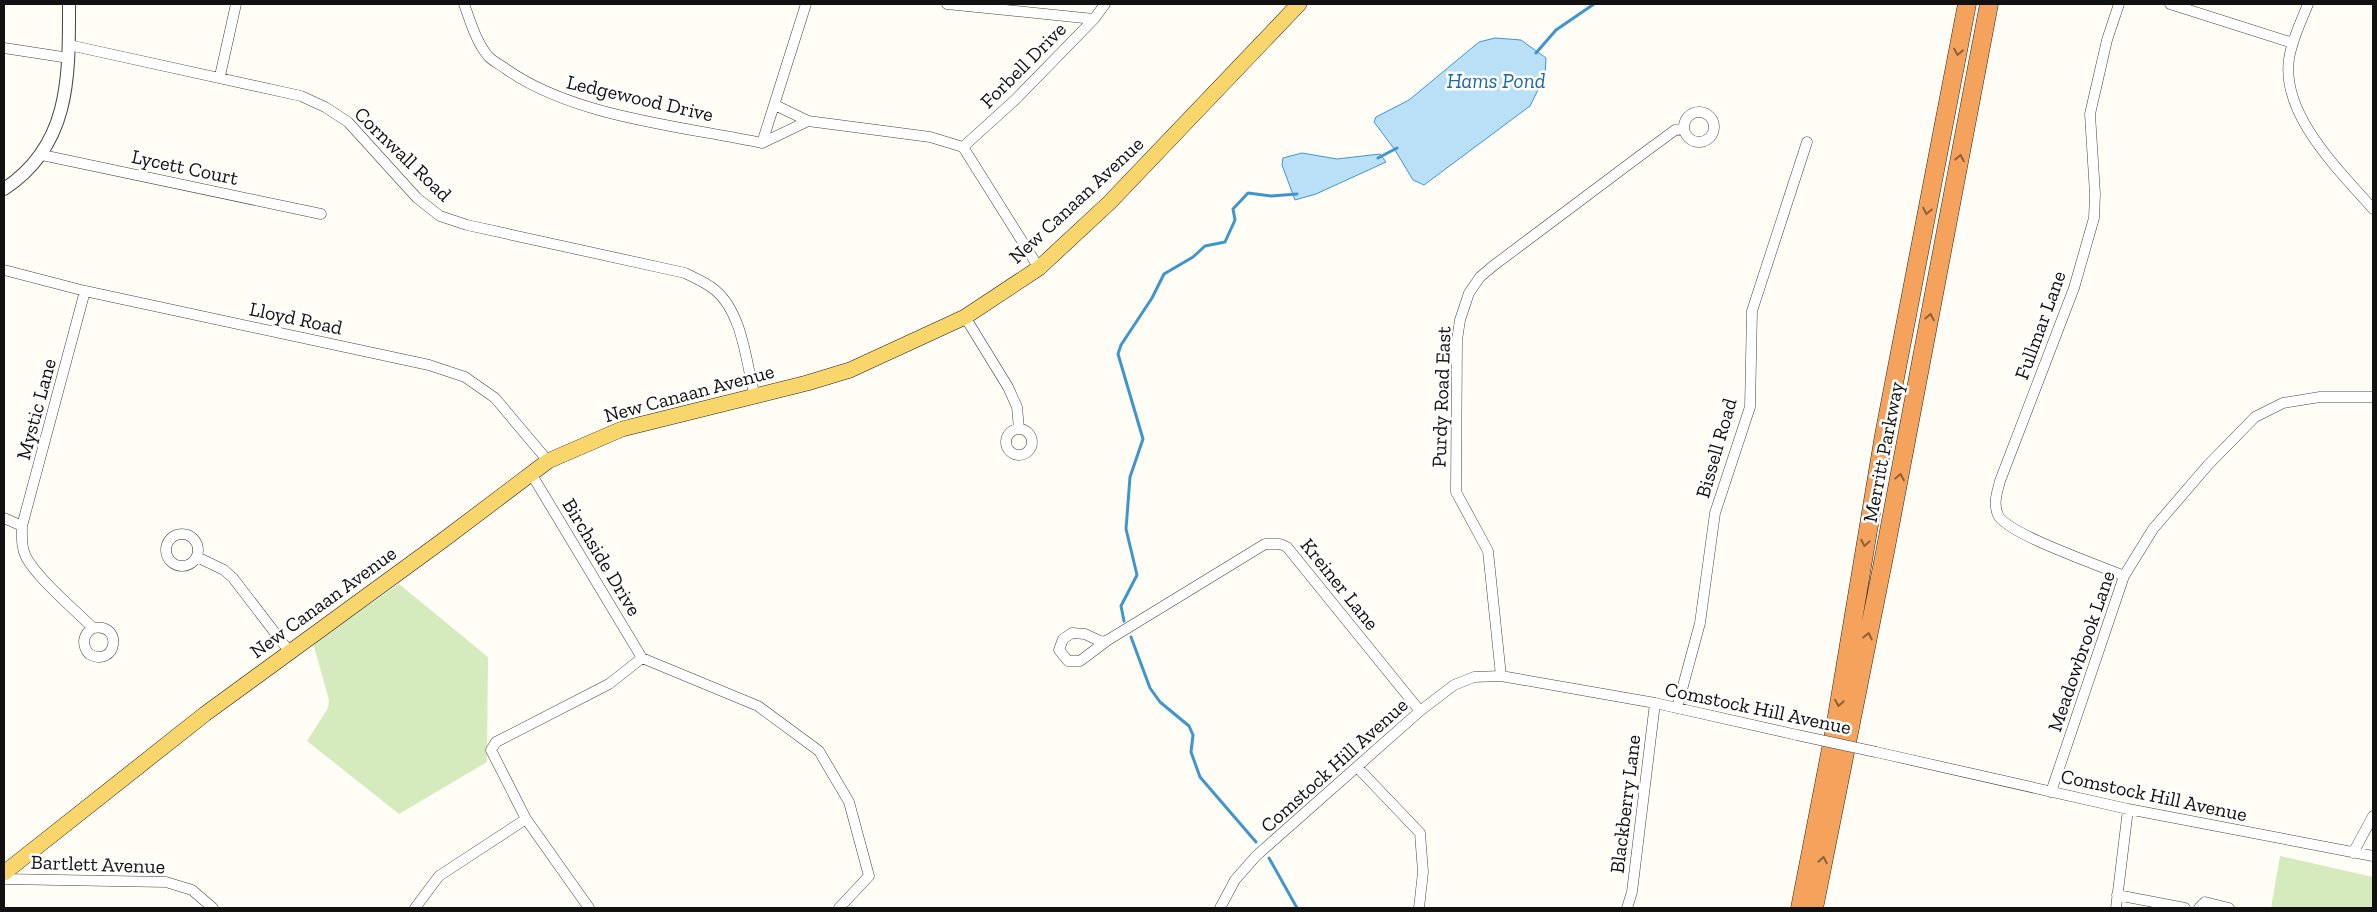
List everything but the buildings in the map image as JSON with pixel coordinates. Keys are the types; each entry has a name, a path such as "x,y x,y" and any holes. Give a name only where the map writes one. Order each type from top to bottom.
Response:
{"highway":[{"name":"Merritt Parkway","path":"1800,908 1835,728 1882,444 1967,4"},
{"name":"Merritt Parkway","path":"1814,908 1885,552 1989,4"}],"main road":[{"name":"New Canaan Avenue","path":"4,873 124,776 289,651 532,475 548,461 622,429 755,397 850,370 965,317 1040,268 1110,202 1299,4"}],"street":[{"path":"4,189 31,169 52,138 60,114 69,58 69,4"},
{"path":"220,76 236,4"},
{"name":"Ledgewood Drive","path":"464,4 470,22 488,56 517,77 546,92 573,102 640,119 762,143"},
{"path":"762,143 806,4"},
{"path":"948,4 1094,19"},
{"name":"Forbell Drive","path":"963,147 1016,99 1094,19 1105,4"},
{"name":"Fullmar Lane","path":"2119,4 2107,40 2090,114 2095,194 2094,218 2074,288 2000,481 1995,503 1999,517 2014,531 2124,576"},
{"path":"2170,4 2292,43"},
{"path":"2308,4 2292,43 2289,61 2291,95 2301,119 2336,167 2373,209"},
{"name":"Cornwall Road","path":"69,45 220,76 301,96 325,107 348,122 417,198 440,216 467,225 685,273 714,289 730,305 738,325 755,397"},
{"path":"4,48 69,58"},
{"path":"775,106 808,121 930,137 963,147 1040,268"},
{"path":"762,143 808,121"},
{"name":"Purdy Road East","path":"1501,676 1488,551 1456,492 1456,340 1464,305 1480,277 1493,266 1676,130 1684,129"},
{"name":"Bissell Road","path":"1677,708 1700,623 1715,513 1750,408 1752,311 1806,142"},
{"name":"Lycett Court","path":"42,155 321,214"},
{"name":"Lloyd Road","path":"4,270 86,291 429,365 465,377 495,398 548,461"},
{"name":"Mystic Lane","path":"86,291 22,526 22,545 27,558 39,574 93,628"},
{"path":"965,317 1008,387 1017,407 1019,429"},
{"name":"Meadowbrook Lane","path":"2051,792 2124,576 2153,530 2208,465 2255,417 2283,403 2320,397 2373,397"},
{"name":"Birchside Drive","path":"532,475 642,658"},
{"path":"4,518 22,526"},
{"name":"Kreiner Lane","path":"1108,640 1264,544 1284,544 1420,711"},
{"path":"197,557 224,570 233,578 289,651"},
{"path":"590,908 526,819 492,750 496,742 609,684 642,658 758,706 819,751 849,802 869,876 839,908"},
{"name":"Comstock Hill Avenue","path":"1220,908 1235,880 1245,867 1420,711 1454,685 1474,677 1501,676 1655,703 2128,809 2373,856"},
{"name":"Blackberry Lane","path":"1627,908 1632,892 1655,703"},
{"path":"1358,768 1420,833 1423,872 1419,908"},
{"path":"2116,908 2128,809"},
{"path":"2353,853 2373,816"},
{"path":"415,908 439,876 526,819"},
{"name":"Bartlett Avenue","path":"4,879 166,882 192,890 213,908"},
{"path":"2117,895 2185,908"},
{"path":"2199,908 2205,902 2229,908"}],"green space":[{"path":"399,584 488,657 487,762 399,814 307,741 328,708 329,700 313,643"},
{"path":"2280,856 2373,877 2373,908 2271,908"}],"water":[{"name":"Hams Pond","path":"1495,38 1521,40 1546,58 1545,76 1530,106 1424,185 1413,180 1395,150 1374,122 1376,117 1409,100 1479,42"},
{"path":"1302,153 1337,159 1380,154 1386,162 1316,194 1295,200 1282,165 1283,158"}],"waterway":[{"path":"1536,53 1556,30 1594,4"},
{"path":"1378,158 1397,148"},
{"path":"1124,621 1121,606 1137,575 1126,529 1130,477 1143,439 1118,354 1121,345 1152,298 1164,274 1193,257 1205,246 1225,242 1235,220 1233,209 1248,193 1271,196 1297,194"},
{"path":"1131,637 1150,688 1160,702 1189,726 1193,735 1191,752 1200,777 1256,842"},
{"path":"1269,858 1297,908"}]}
